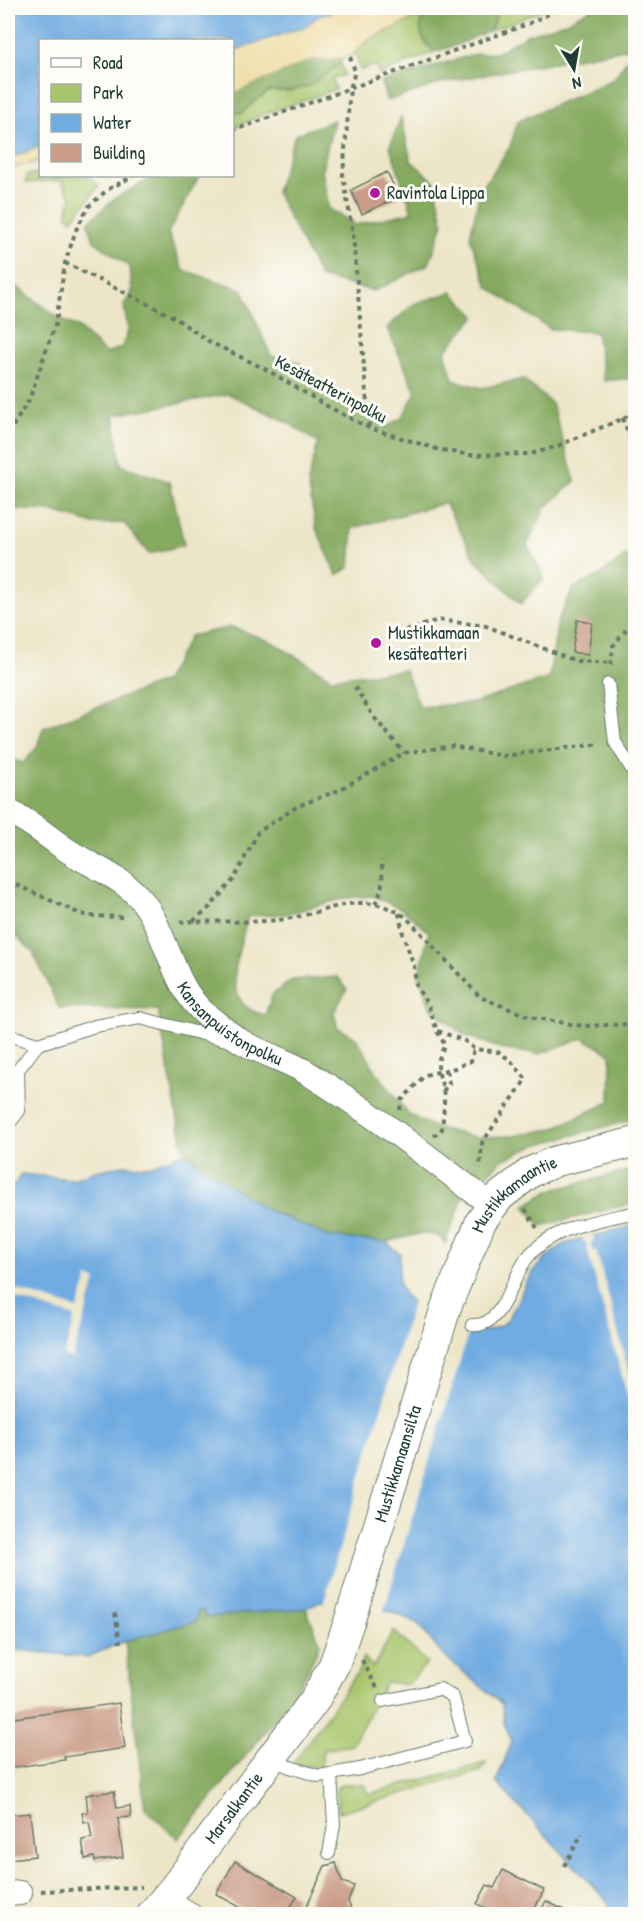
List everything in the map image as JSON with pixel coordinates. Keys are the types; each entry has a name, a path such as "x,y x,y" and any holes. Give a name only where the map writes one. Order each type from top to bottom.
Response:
{"street":[{"name":"Kansanpuistonpolku","path":"8,811 27,820 98,870 123,882 136,894 153,919 190,999 204,1012 243,1042 304,1071 391,1129 483,1199"},
{"name":"Mustikkamaantie","path":"446,1307 471,1242 483,1199 556,1161 636,1142"},
{"name":"Mustikkamaansilta","path":"314,1701 334,1665 350,1619 446,1307"},
{"name":"Marsalkantie","path":"169,1909 272,1757 314,1701"}],"lane":[{"path":"608,684 615,742 636,776"},
{"path":"8,1035 38,1044 95,1026 140,1018 224,1040 243,1042"},
{"path":"8,1125 19,1111 18,1070 38,1044"},
{"path":"472,1325 483,1325 494,1318 524,1263 542,1243 561,1232 636,1212"},
{"path":"272,1757 287,1766 319,1776 390,1762 465,1741 453,1697 440,1689 383,1701"},
{"path":"329,1853 334,1826 331,1774"}],"path":[{"path":"234,130 528,24 562,8"},
{"path":"350,57 355,71 350,89 343,175 353,234 369,428"},
{"path":"8,434 30,400 56,322 65,263 76,230 88,207 108,190 131,177"},
{"name":"Kesäteatterinpolku","path":"65,263 172,316 210,342 269,371 325,405 369,428 437,449 469,455 531,454 555,447 636,413"},
{"path":"622,418 636,453"},
{"path":"608,684 613,646 636,617"},
{"path":"405,631 438,620 486,626 576,661 611,663"},
{"path":"355,687 373,716 404,753"},
{"path":"192,921 210,907 234,879 258,832 298,806 339,790 404,753 453,746 502,756 615,742"},
{"path":"375,904 384,880 381,860"},
{"path":"8,881 88,916 153,919 165,922 286,919 350,903 375,904 406,917 480,997 530,1017 583,1026 636,1024"},
{"path":"398,912 414,966 416,986 429,1007 437,1031 445,1045 438,1058 444,1098 442,1129 421,1151"},
{"path":"437,1031 465,1041 474,1049 499,1052 510,1060 526,1079 482,1143 483,1199"},
{"path":"391,1129 399,1116 401,1101 425,1075 471,1061 474,1049"},
{"path":"442,1091 449,1084 447,1069"},
{"path":"524,1207 537,1229"},
{"path":"115,1613 120,1643"},
{"path":"358,1651 383,1701"},
{"path":"564,1866 582,1834"},
{"path":"14,1893 149,1887 169,1909"}],"green space":[{"path":"438,8 490,8 496,18 489,31 434,52 424,39 421,26 423,14"},
{"path":"490,8 549,8 489,31 496,18"},
{"path":"593,8 636,8 635,378 604,381 596,332 550,329 488,287 470,237 480,191 510,147 518,121 614,79 635,47 441,83 387,101 381,82 476,54 496,53 527,35 566,22"},
{"path":"423,14 420,26 421,35 434,52 379,75 376,65 360,70 355,52 368,40"},
{"path":"339,50 341,63 309,86 289,91 269,91 242,113 234,112 234,85"},
{"path":"341,63 344,75 332,79 336,89 262,115 234,128 234,112 242,113 270,91 289,91 309,86"},
{"path":"401,117 411,161 435,182 443,223 429,264 374,291 320,277 276,192 295,135 334,120 322,170 329,209 356,225 412,212 390,146"},
{"path":"39,173 39,177 89,177 99,186 72,220 67,214 71,197 61,180 26,183 27,175"},
{"path":"153,177 197,177 168,233 183,270 242,289 271,356 298,362 341,401 387,427 402,418 416,392 387,328 414,304 452,292 476,316 445,351 453,380 482,388 523,379 552,404 575,481 545,508 527,545 544,578 521,604 476,560 445,503 353,528 350,567 337,575 316,528 308,482 318,443 287,422 229,394 114,415 121,465 170,482 184,545 149,554 124,523 94,524 50,511 12,509 8,504 8,280 60,319 79,328 106,354 122,347 128,331 124,305 132,292 130,267 94,241 88,222 117,197"},
{"path":"625,556 635,556 635,1119 536,1145 502,1160 463,1198 445,1244 436,1235 418,1234 386,1242 329,1237 263,1208 184,1153 158,1010 59,1008 33,952 8,928 8,759 24,763 37,747 43,728 165,681 190,636 232,627 272,642 331,678 405,670 420,707 474,703 549,678 558,620 573,589 600,575","holes":["373,896 402,909 429,932 419,976 430,1007 464,1035 505,1050 539,1054 583,1038 611,1054 610,1102 552,1129 513,1136 476,1137 436,1128 409,1115 377,1073 356,1038 337,1027 334,1012 347,989 338,977 292,980 273,994 265,1015 250,1010 241,1000 236,988 235,974 248,916 286,914 346,898"]},
{"path":"635,1169 635,1203 541,1226 525,1206 549,1191"},
{"path":"306,1608 320,1643 307,1672 281,1711 178,1839 145,1809 125,1641 196,1621 197,1612 204,1610 206,1617"},
{"path":"394,1631 427,1663 407,1685 386,1682 352,1745 323,1750 321,1766 314,1768 294,1762 359,1670 363,1657 373,1667"},
{"path":"486,1763 478,1772 339,1812 336,1791 338,1786 365,1785 368,1794"}],"sand":[{"path":"340,8 438,8 368,40 350,57 312,60 234,94 234,50"},
{"path":"39,146 39,161 8,169 8,159"}],"water":[{"path":"8,8 340,8 317,17 306,26 234,51 234,39 39,39 39,146 8,159"},
{"path":"184,1153 263,1208 329,1237 386,1242 400,1254 399,1284 404,1294 420,1313 465,1330 487,1331 500,1326 509,1318 536,1268 564,1244 635,1225 635,1914 606,1914 610,1904 496,1782 512,1742 504,1723 502,1704 442,1654 417,1623 389,1611 320,1601 306,1608 205,1617 204,1610 197,1612 196,1621 125,1641 87,1657 8,1649 8,1185 15,1185 21,1174 73,1179 123,1165 149,1166"}],"pier":[{"path":"593,1236 594,1240 591,1242 593,1251 596,1250 635,1395 635,1411 632,1412 588,1253 587,1242 584,1243 583,1238"},
{"path":"88,1278 96,1280 72,1358 64,1356 75,1317 8,1296 8,1287 78,1309"},
{"path":"413,1301 421,1310 470,1328 383,1613 323,1604"}],"building":[{"name":"Ravintola Lippa","path":"387,172 399,197 362,214 351,190"},
{"path":"577,620 592,623 588,655 572,652"},
{"path":"119,1703 125,1748 9,1768 8,1719"},
{"path":"114,1791 117,1808 130,1806 131,1817 118,1818 123,1857 95,1861 94,1857 85,1859 82,1840 92,1838 89,1822 84,1822 82,1813 88,1812 86,1795"},
{"path":"30,1813 35,1856 10,1859 8,1815"},
{"path":"235,1861 297,1897 286,1914 252,1914 216,1894"},
{"path":"336,1863 342,1882 354,1886 348,1901 353,1914 303,1914 325,1866"},
{"path":"503,1870 544,1890 532,1914 498,1914 477,1904 487,1885 494,1888"},
{"path":"546,1901 572,1914 539,1914"}],"place":[{"name":"Ravintola Lippa","path":"375,193"},
{"name":"Mustikkamaan kesäteatteri","path":"376,643"}]}
